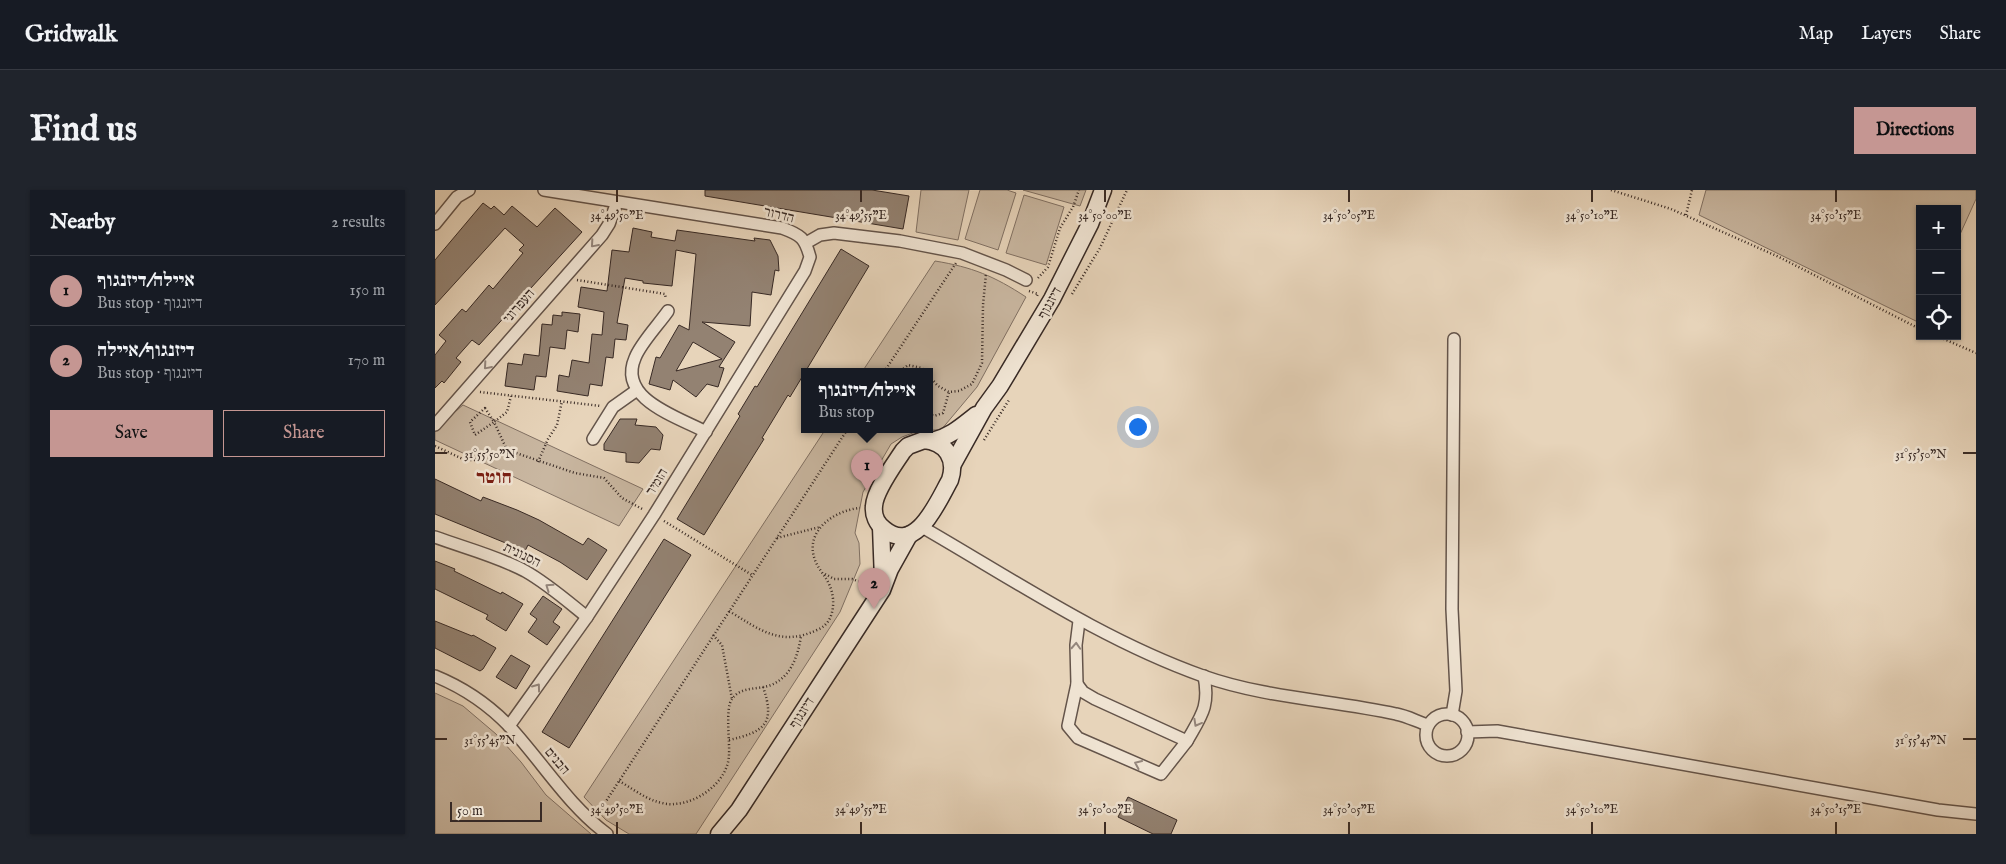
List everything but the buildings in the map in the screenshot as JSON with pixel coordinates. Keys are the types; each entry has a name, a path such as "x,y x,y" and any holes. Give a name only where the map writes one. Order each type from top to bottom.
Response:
{"street":[{"path":"435,224 454,194 469,190"},
{"name":"הדרור","path":"544,190 782,228 795,233 806,244"},
{"name":"דיזנגוף","path":"719,834 739,810 882,590 890,569 950,480 953,464 984,408 1027,342 1071,266 1103,190"},
{"name":"העפרוני","path":"435,425 602,235 609,224 617,202"},
{"path":"806,244 820,235 834,233 899,241 962,253 1025,280"},
{"name":"הזמיר","path":"509,726 587,617 706,432 805,271 810,257 806,244"},
{"path":"668,311 635,357 632,367 632,378 637,390 645,401 706,432"},
{"path":"1452,715 1456,691 1452,609 1454,339"},
{"path":"593,439 613,407 637,390"},
{"name":"דיזנגוף","path":"874,506 875,499 903,451 916,442 932,441 954,433 984,408"},
{"path":"932,441 946,449 953,464"},
{"path":"874,506 874,514 881,527 883,544 882,590"},
{"path":"881,527 894,535 916,531 1079,621 1204,676 1302,700 1397,714 1428,725"},
{"name":"הסנונית","path":"435,537 496,558 525,571 550,587 587,617"},
{"path":"1079,621 1076,645 1077,684 1068,726 1078,738 1161,774 1187,741 1205,708 1207,693 1204,676"},
{"name":"הבנים","path":"435,676 463,688 509,726 547,773 592,823 607,834"},
{"path":"1077,684 1083,692 1095,699 1187,741"},
{"path":"1452,715 1463,722 1467,738 1463,749 1452,755 1440,755 1427,743 1428,725 1437,717 1452,715"},
{"path":"1467,732 1497,731 1939,810 1976,814"}],"path":[{"path":"1034,302 1038,294 1021,288 1025,280 1037,279 1048,267 1061,228 1073,207 1079,190"},
{"path":"1611,190 1671,209 1779,257 1916,327"},
{"path":"1686,216 1692,190"},
{"path":"887,368 962,253"},
{"path":"933,380 938,386 949,392 959,391 972,384 982,363 983,305 985,278 989,263"},
{"path":"564,278 665,294 668,311"},
{"path":"1946,340 1976,353"},
{"path":"904,368 908,365 915,365 922,368"},
{"path":"466,390 613,407"},
{"path":"933,416 943,413 949,392"},
{"path":"511,395 507,412 494,422 475,435 471,422 485,408 494,422 507,450 537,462 575,473 604,478 623,498 752,575"},
{"path":"537,462 547,439 557,425 561,401"},
{"path":"592,823 845,433"},
{"path":"435,446 465,460 488,460 507,450"},
{"path":"777,538 819,527 846,509 874,506"},
{"path":"729,611 753,627 789,639 824,627 833,612 830,583 814,558 813,543 819,527"},
{"path":"823,573 834,579 852,579 882,590"},
{"path":"713,635 723,645 732,699"},
{"path":"619,781 654,801 673,805 693,800 714,787 725,772 729,758 729,707 732,699 744,690 771,686 784,677 792,667 799,651 801,636"},
{"path":"729,740 749,735 761,729 768,716 769,703 763,687"}],"shaded area":[{"path":"921,190 969,190 958,240 916,232"},
{"path":"980,190 1007,190 1016,193 998,250 965,239"},
{"path":"1023,190 1086,190 1080,206"},
{"path":"1706,190 1976,190 1976,199 1961,232 1961,205 1916,205 1916,321 1699,215"},
{"path":"1024,195 1064,207 1046,265 1006,253"},
{"path":"935,261 982,273 1026,297 977,387 941,430 933,430 933,368 865,368"},
{"path":"463,405 643,489 619,526 435,440 435,429"},
{"path":"823,433 913,433 891,444 863,492 855,533 859,543 860,564 840,612 696,834 629,834 606,820 584,797"},
{"path":"435,693 463,706 496,734 521,762 546,795 591,834 435,834"}],"place":[{"name":"איילה/דיזנגוף","path":"867,491"},
{"name":"דיזנגוף/איילה","path":"874,609"}],"district":[{"name":"חוטר","path":"494,478"}]}
